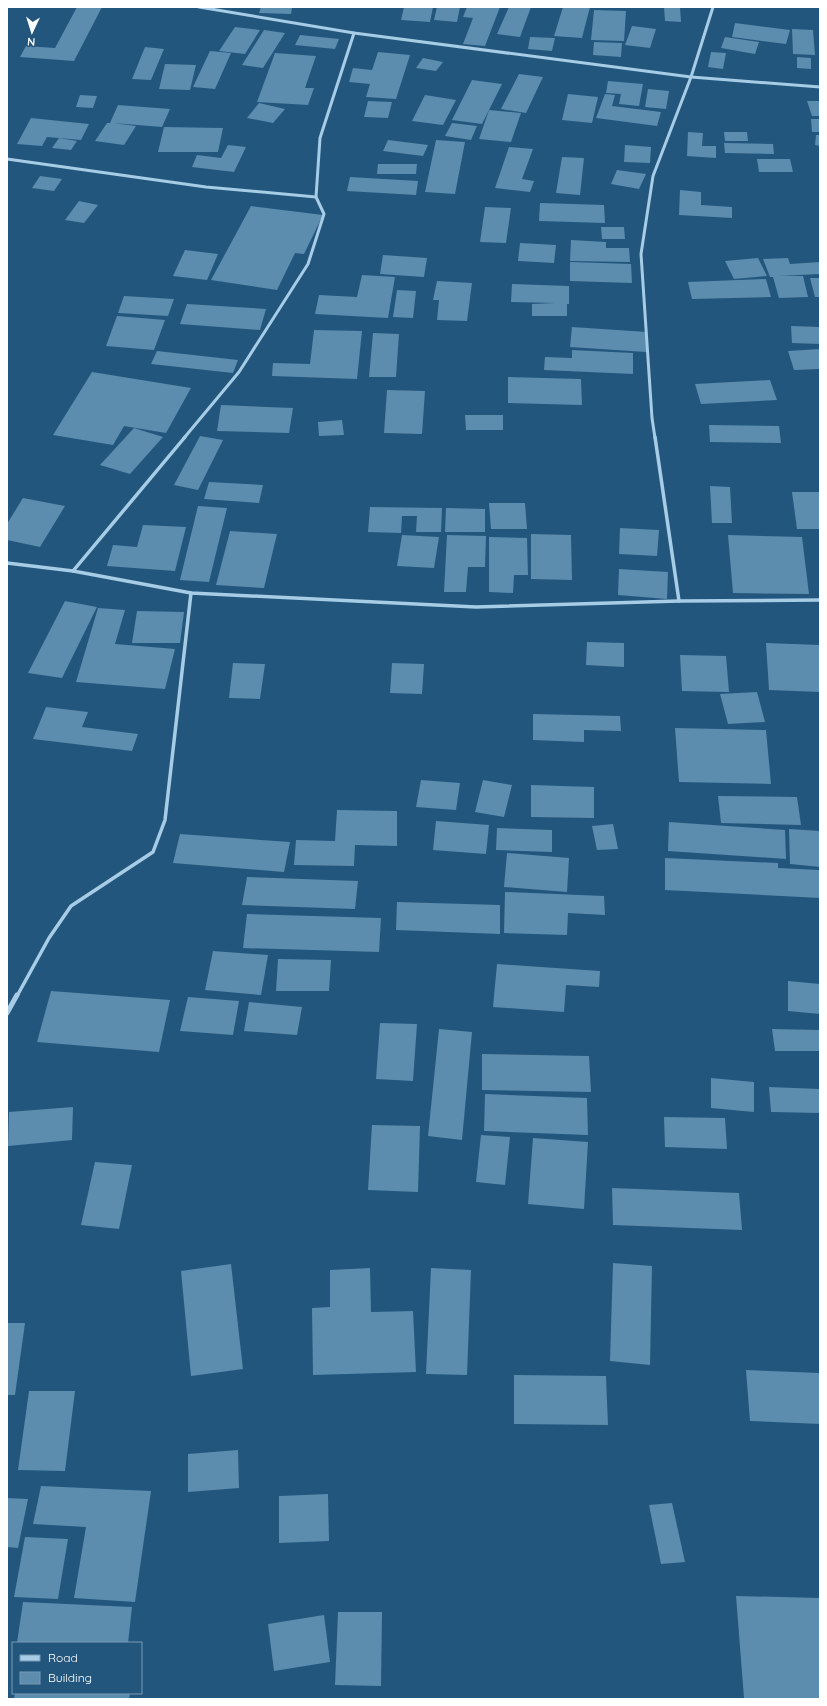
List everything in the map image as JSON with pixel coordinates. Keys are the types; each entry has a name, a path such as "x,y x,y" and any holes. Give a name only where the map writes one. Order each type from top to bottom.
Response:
{"street":[{"path":"199,7 354,33 691,77 820,87"},
{"path":"679,601 652,418 640,254 653,176 691,77 713,7"},
{"path":"73,571 239,372 308,264 320,234 324,214 316,198 320,138 354,33"},
{"path":"7,159 206,187 316,198"},
{"path":"7,563 73,571 191,593 476,607 679,601 820,600"},
{"path":"7,1013 48,938 71,906 153,852 165,820 191,593"}],"building":[{"path":"77,7 102,7 74,61 20,57 26,46 55,48"},
{"path":"261,7 292,7 291,14 259,13"},
{"path":"404,7 433,7 430,22 401,20"},
{"path":"437,7 460,7 457,22 434,20"},
{"path":"467,7 500,7 485,46 463,44 473,18 463,17"},
{"path":"509,7 531,7 520,37 497,34"},
{"path":"563,7 590,7 582,38 554,36"},
{"path":"664,7 680,7 681,22 665,21"},
{"path":"594,10 626,11 624,41 591,40"},
{"path":"735,23 790,30 786,44 732,37"},
{"path":"632,26 656,29 650,48 625,45"},
{"path":"235,27 260,30 245,54 219,51"},
{"path":"792,29 813,30 815,55 793,54"},
{"path":"264,30 285,33 263,68 242,65"},
{"path":"300,35 339,39 335,49 295,45"},
{"path":"530,37 555,38 552,51 528,49"},
{"path":"725,37 759,42 755,54 721,48"},
{"path":"594,42 622,43 621,57 593,55"},
{"path":"145,47 164,49 151,80 132,79"},
{"path":"210,51 231,53 215,89 193,87"},
{"path":"378,52 410,55 396,99 366,97 370,84 349,82 353,68 372,70"},
{"path":"711,52 726,53 723,69 708,67"},
{"path":"275,53 316,56 305,88 314,88 308,105 257,102"},
{"path":"797,57 811,58 811,69 797,68"},
{"path":"423,58 443,62 436,71 416,68"},
{"path":"165,64 196,65 190,90 159,89"},
{"path":"519,74 543,77 526,113 501,109"},
{"path":"472,80 502,84 482,124 452,120"},
{"path":"608,81 643,84 639,106 619,104 621,94 606,93"},
{"path":"648,89 669,91 666,109 645,107"},
{"path":"568,94 598,97 592,123 562,120"},
{"path":"605,94 615,95 612,106 661,112 657,126 596,118"},
{"path":"80,95 97,96 93,108 76,107"},
{"path":"425,95 456,100 443,125 412,121"},
{"path":"368,101 392,102 388,118 364,117"},
{"path":"807,101 820,101 820,116 812,116"},
{"path":"259,103 285,109 273,123 247,118"},
{"path":"118,105 170,109 162,127 113,123 136,126 124,145 95,141 107,123 110,123"},
{"path":"489,110 521,113 511,142 479,139"},
{"path":"31,118 89,124 81,140 47,137 42,146 17,144"},
{"path":"811,119 820,119 820,132 812,132"},
{"path":"452,123 477,126 471,140 445,136"},
{"path":"164,127 223,128 218,152 158,152"},
{"path":"688,132 703,133 702,146 716,146 716,158 687,156"},
{"path":"724,132 747,132 748,141 725,141"},
{"path":"816,135 820,135 820,146 815,145"},
{"path":"59,138 77,141 71,150 52,148"},
{"path":"388,140 428,145 423,156 383,151"},
{"path":"436,140 465,142 455,194 425,192"},
{"path":"724,143 773,144 774,154 725,153"},
{"path":"228,145 246,147 234,172 192,167 197,155 221,158"},
{"path":"625,145 651,147 650,163 624,162"},
{"path":"509,147 533,149 522,179 534,181 530,192 495,188"},
{"path":"562,157 584,158 580,195 556,193"},
{"path":"757,159 790,159 793,172 759,172"},
{"path":"378,164 417,164 416,174 377,174"},
{"path":"617,170 646,174 639,189 611,184"},
{"path":"40,176 62,179 54,191 32,188"},
{"path":"350,177 418,181 416,195 347,191"},
{"path":"680,190 701,192 701,205 732,207 732,218 679,215"},
{"path":"79,201 98,205 84,223 65,220"},
{"path":"540,203 604,205 605,223 539,221"},
{"path":"251,206 323,215 304,254 295,253 277,290 211,280"},
{"path":"485,207 511,208 506,243 480,242"},
{"path":"601,227 624,227 625,239 602,239"},
{"path":"571,240 606,242 606,248 629,248 630,262 570,261"},
{"path":"520,243 556,245 554,263 518,261"},
{"path":"185,250 218,254 207,280 173,276"},
{"path":"383,255 427,258 424,277 380,274"},
{"path":"758,258 767,276 734,279 725,261"},
{"path":"788,258 790,264 820,262 820,274 779,276 803,276 808,297 779,298 773,277 770,277 763,259"},
{"path":"570,262 631,264 632,283 570,281"},
{"path":"362,275 395,277 388,318 315,314 319,295 357,297"},
{"path":"810,278 820,278 820,297 815,297"},
{"path":"766,279 771,297 692,299 688,282"},
{"path":"437,281 472,283 467,321 437,320 439,300 433,300"},
{"path":"512,284 569,286 567,316 532,316 532,304 555,303 511,302"},
{"path":"397,290 416,291 413,318 393,317"},
{"path":"124,296 174,299 168,316 118,313"},
{"path":"187,304 266,309 260,330 180,324"},
{"path":"117,316 165,320 154,350 106,346"},
{"path":"791,326 820,327 820,344 792,343"},
{"path":"572,327 647,332 646,352 570,347"},
{"path":"314,330 362,331 357,379 272,376 273,363 310,364"},
{"path":"373,333 399,334 396,377 369,377"},
{"path":"820,349 820,369 794,370 788,351"},
{"path":"572,350 633,353 633,374 544,370 545,357 572,358"},
{"path":"157,351 238,360 233,373 151,364"},
{"path":"92,372 191,388 166,433 124,426 113,445 53,435"},
{"path":"508,377 581,379 582,405 508,403"},
{"path":"770,380 777,400 701,404 695,384"},
{"path":"387,390 425,391 422,434 384,433"},
{"path":"221,405 293,408 289,433 217,431"},
{"path":"465,415 503,415 503,430 466,430"},
{"path":"342,420 344,435 319,436 318,422"},
{"path":"709,425 779,426 781,443 710,442"},
{"path":"134,428 163,437 130,474 100,465"},
{"path":"200,436 223,440 198,490 174,485"},
{"path":"209,482 263,485 259,503 204,499"},
{"path":"710,486 730,487 732,523 712,523"},
{"path":"792,492 820,492 820,529 797,529"},
{"path":"23,498 65,506 40,547 7,540 7,524"},
{"path":"489,503 525,503 527,529 491,529"},
{"path":"198,506 227,508 209,582 180,580"},
{"path":"370,507 442,508 441,532 416,532 417,516 402,516 401,533 368,532"},
{"path":"446,508 485,509 485,532 445,532"},
{"path":"143,525 186,527 175,571 107,566 113,545 137,547"},
{"path":"620,528 659,530 657,556 619,554"},
{"path":"230,531 277,534 264,588 216,585"},
{"path":"531,534 571,535 572,580 531,579"},
{"path":"402,535 439,537 434,568 397,566"},
{"path":"447,535 486,536 485,567 468,567 466,592 444,592"},
{"path":"728,535 802,537 809,594 733,593"},
{"path":"489,537 527,538 528,575 514,575 513,593 489,592"},
{"path":"619,569 668,572 667,599 618,595"},
{"path":"65,601 97,607 62,678 28,673"},
{"path":"98,608 125,610 115,644 175,649 165,689 76,682"},
{"path":"137,611 184,612 180,643 132,643"},
{"path":"587,642 624,643 624,667 586,665"},
{"path":"766,643 820,645 820,692 769,690"},
{"path":"680,655 726,656 729,692 682,691"},
{"path":"233,663 265,664 260,699 229,698"},
{"path":"392,663 424,664 422,694 390,693"},
{"path":"757,692 765,722 728,724 720,694"},
{"path":"46,707 88,712 82,727 138,734 132,751 33,739"},
{"path":"533,714 620,716 621,731 584,730 584,742 533,740"},
{"path":"675,728 766,730 771,784 679,782"},
{"path":"421,780 460,783 456,810 416,807"},
{"path":"483,780 512,785 504,817 475,812"},
{"path":"531,785 594,787 594,818 531,817"},
{"path":"718,796 797,797 801,825 721,823"},
{"path":"337,810 397,811 397,846 355,845 354,866 294,865 296,840 335,841"},
{"path":"436,821 489,825 486,854 433,850"},
{"path":"669,822 785,830 786,859 668,851"},
{"path":"613,824 618,849 597,850 592,826"},
{"path":"497,828 552,830 552,852 496,850"},
{"path":"789,829 820,831 820,867 790,864"},
{"path":"180,834 290,842 284,872 173,863"},
{"path":"507,853 569,858 567,892 504,887"},
{"path":"665,858 778,863 778,868 820,870 820,898 665,890"},
{"path":"247,877 358,881 355,909 242,905"},
{"path":"505,892 604,896 605,915 568,913 567,935 504,933"},
{"path":"397,902 500,905 500,934 396,930"},
{"path":"247,914 381,918 379,952 243,948"},
{"path":"213,951 268,955 261,995 205,990"},
{"path":"278,959 331,960 329,991 276,991"},
{"path":"497,964 600,971 599,987 566,985 564,1012 493,1007"},
{"path":"788,981 820,984 820,1014 788,1011"},
{"path":"51,991 170,1000 159,1052 37,1042"},
{"path":"188,997 239,1001 233,1035 180,1031"},
{"path":"249,1002 302,1007 297,1035 244,1031"},
{"path":"380,1023 417,1024 413,1081 376,1079"},
{"path":"439,1029 472,1032 462,1140 428,1136"},
{"path":"772,1029 820,1030 820,1051 775,1051"},
{"path":"482,1054 589,1056 591,1092 482,1090"},
{"path":"711,1078 754,1082 754,1112 711,1108"},
{"path":"769,1087 820,1089 820,1113 771,1112"},
{"path":"485,1094 587,1098 588,1135 484,1131"},
{"path":"73,1107 72,1140 8,1146 9,1112"},
{"path":"664,1117 725,1118 727,1149 665,1147"},
{"path":"372,1125 420,1126 418,1192 368,1190"},
{"path":"481,1135 510,1137 505,1185 476,1182"},
{"path":"533,1138 588,1142 584,1209 528,1204"},
{"path":"95,1162 132,1165 119,1229 81,1225"},
{"path":"612,1188 739,1193 742,1230 613,1225"},
{"path":"613,1263 652,1266 650,1365 610,1361"},
{"path":"231,1264 243,1369 191,1376 181,1271"},
{"path":"370,1268 371,1312 413,1311 416,1372 313,1375 312,1308 330,1307 330,1270"},
{"path":"431,1268 471,1270 467,1375 426,1374"},
{"path":"7,1323 25,1323 15,1395 7,1395"},
{"path":"746,1370 820,1373 820,1424 750,1421"},
{"path":"514,1375 606,1376 608,1425 514,1424"},
{"path":"29,1391 75,1391 65,1471 18,1470"},
{"path":"238,1450 239,1488 188,1492 188,1454"},
{"path":"41,1486 151,1491 135,1602 74,1598 86,1527 33,1524"},
{"path":"328,1494 329,1541 279,1543 279,1496"},
{"path":"7,1498 28,1499 18,1548 7,1547"},
{"path":"672,1503 685,1562 661,1564 649,1505"},
{"path":"25,1537 68,1539 58,1599 14,1597"},
{"path":"736,1596 820,1598 820,1699 744,1698"},
{"path":"23,1602 132,1607 128,1642 17,1642"},
{"path":"338,1612 382,1612 381,1686 335,1685"},
{"path":"324,1615 330,1662 274,1671 268,1624"},
{"path":"15,1694 130,1694 129,1699 14,1699"}]}
